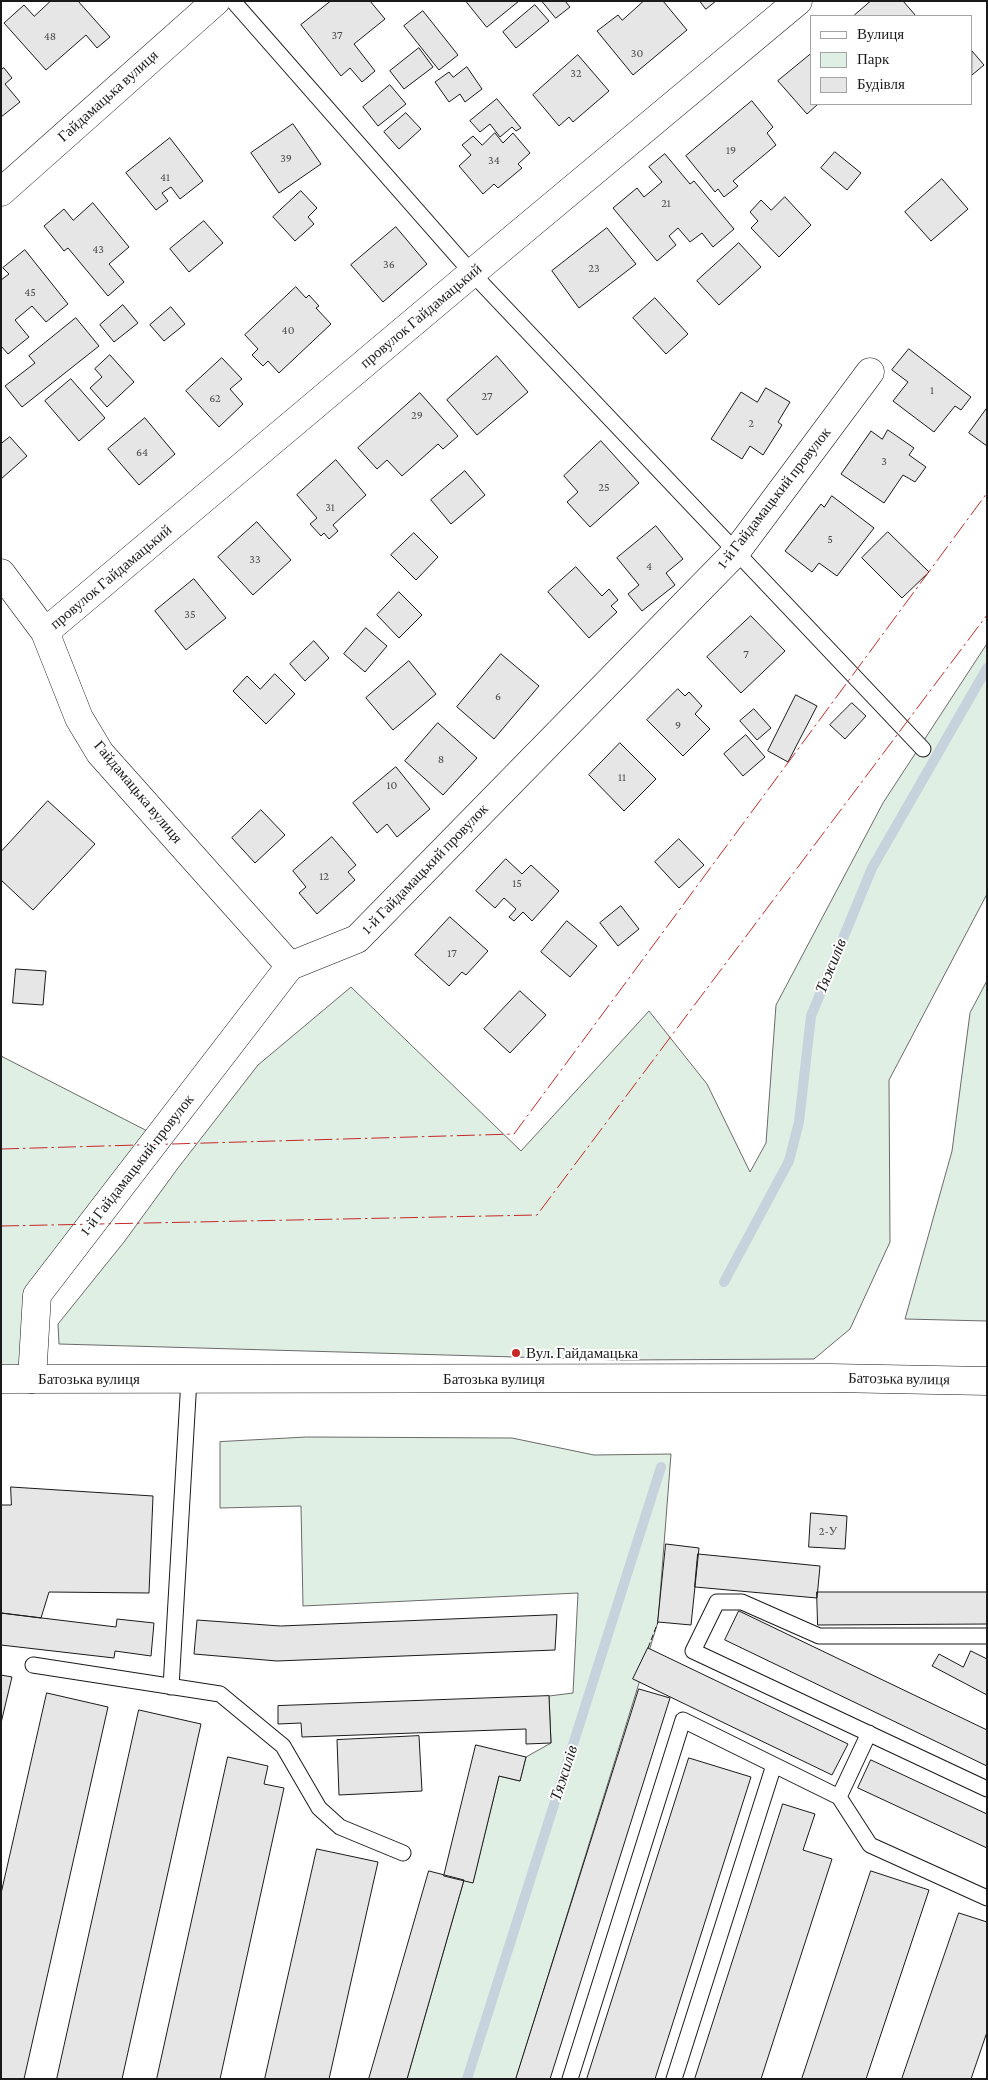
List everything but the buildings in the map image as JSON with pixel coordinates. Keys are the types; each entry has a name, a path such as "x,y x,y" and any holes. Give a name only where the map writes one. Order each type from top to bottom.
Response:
{"street":[{"name":"Гайдамацька вулиця","path":"1,192 216,1"},
{"name":"провулок Гайдамацький","path":"45,632 472,272 798,1"},
{"name":"1-й Гайдамацький провулок","path":"32,1379 37,1295 290,966 357,939 736,552 870,372"},
{"name":"Гайдамацька вулиця","path":"1,573 45,632 79,718 100,753 290,966"},
{"name":"Батозька вулиця","path":"1,1379 831,1378 987,1381"}],"lane":[{"path":"232,1 472,272 923,749"},
{"path":"171,1687 189,1379"},
{"path":"987,1636 818,1636 742,1602 717,1602 694,1650 987,1789"},
{"path":"32,1665 220,1694 283,1746 319,1808 340,1827 403,1853"},
{"path":"570,2079 683,1720 839,1797 870,1846 987,1898"},
{"path":"839,1797 869,1734"},
{"path":"674,2079 774,1765"}],"green space":[{"path":"987,644 987,894 889,1080 890,1242 850,1329 814,1359 621,1360 59,1344 58,1324 124,1242 178,1168 258,1065 351,987 521,1151 649,1011 707,1084 750,1172 766,1143 776,1005 883,803"},
{"path":"987,981 987,1321 905,1319 952,1151 970,1013"},
{"path":"1,1056 159,1137 37,1295 32,1379 1,1379"},
{"path":"307,1437 512,1438 594,1455 671,1454 658,1622 516,2079 407,2079 464,1880 473,1882 499,1776 520,1781 526,1757 551,1743 549,1696 573,1693 578,1593 303,1606 301,1506 220,1508 220,1442"}],"waterway":[{"name":"Тяжилів","path":"724,1282 789,1161 799,1122 811,1016 872,868 987,668"},
{"name":"Тяжилів","path":"467,2079 661,1467"}],"fence":[{"path":"648,1648 658,1622"}],"power":[{"path":"1,1149 514,1134 987,493"},
{"path":"1,1226 537,1215 987,615"}],"place":[{"name":"Вул. Гайдамацька","path":"516,1353"}]}
